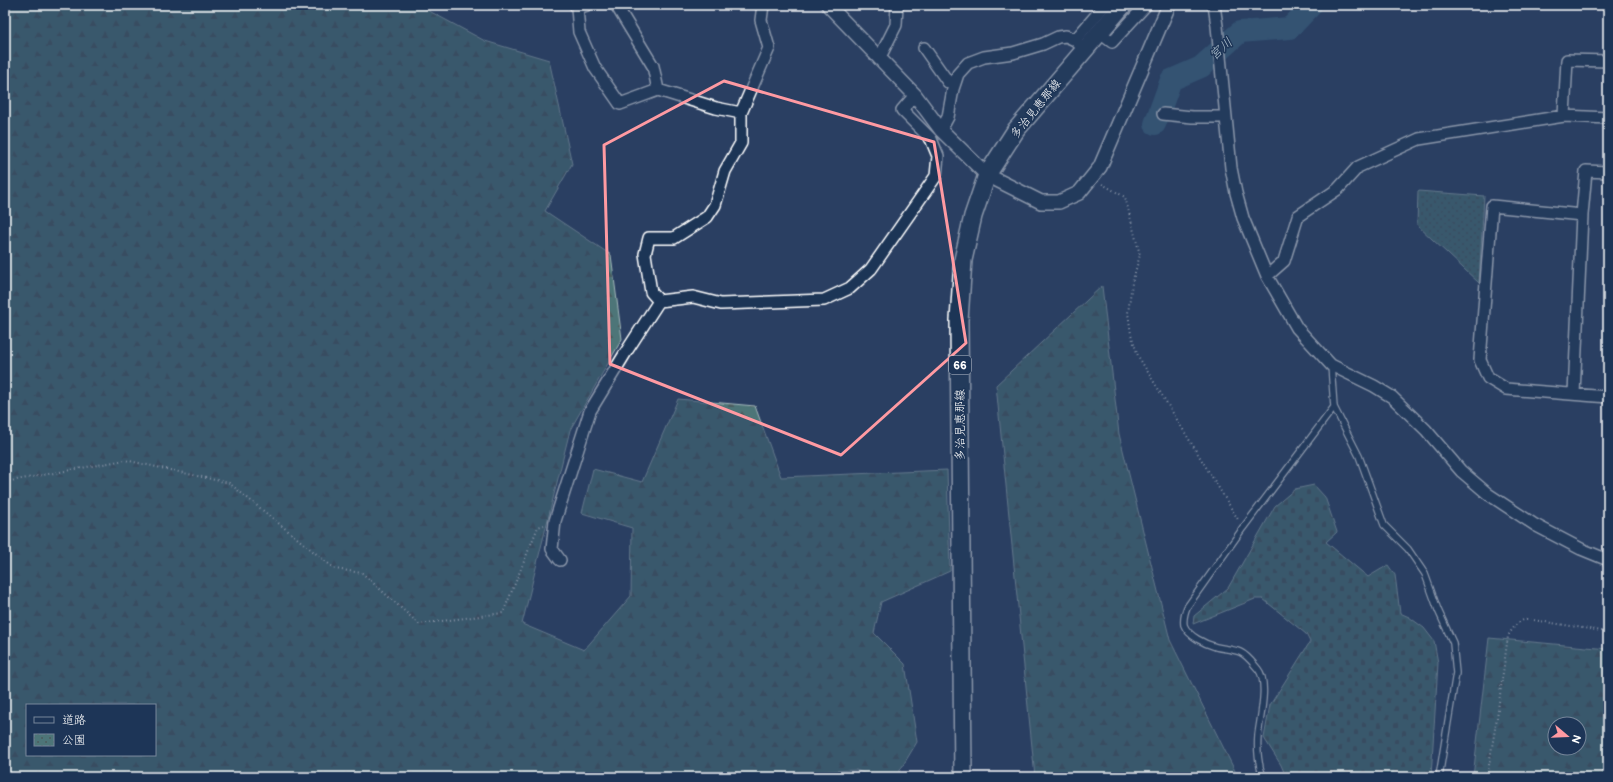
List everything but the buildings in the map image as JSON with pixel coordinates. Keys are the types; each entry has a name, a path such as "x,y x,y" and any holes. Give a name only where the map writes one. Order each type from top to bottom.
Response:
{"main road":[{"name":"多治見恵那線","path":"963,777 959,320 963,260 973,216 987,175 1016,130 1080,45 1100,33 1123,5"}],"street":[{"path":"616,5 653,66 658,90"},
{"path":"659,301 651,292 645,254 649,238 674,238 707,217 715,205 725,171 741,143 741,113 769,48 761,20 763,5"},
{"path":"828,5 915,95 941,130 987,175 1041,202 1059,202 1079,193 1100,167 1168,5"},
{"path":"880,59 896,24 897,5"},
{"path":"941,130 948,117 954,85 958,74 968,63 984,57 1013,53 1028,49 1058,37 1066,36 1080,45 1105,5"},
{"path":"1100,33 1112,42 1146,5"},
{"path":"1214,5 1218,26 1225,117 1231,168 1236,193 1243,218 1267,276 1297,328 1330,365 1374,386 1392,397 1426,430 1461,471 1488,494 1535,525 1582,549 1608,560"},
{"path":"580,6 578,32 595,68 620,104 658,90 716,108 741,113"},
{"path":"924,48 948,82 954,85"},
{"path":"1564,116 1567,60 1608,61"},
{"path":"659,301 692,297 721,304 824,300 850,288 871,269 936,176 938,156 931,139 902,110 915,95"},
{"path":"1163,114 1192,117 1225,117"},
{"path":"1267,276 1284,261 1298,216 1338,189 1358,167 1419,139 1564,116 1608,118"},
{"path":"1574,394 1582,214 1586,171 1608,172"},
{"path":"1582,214 1492,206 1480,360 1488,378 1506,389 1608,397"},
{"path":"560,560 552,549 555,523 590,411 659,301"}],"lane":[{"path":"1330,365 1334,407 1359,456 1384,525 1408,549 1425,574 1438,610 1453,643 1456,673 1439,777"},
{"path":"1263,777 1259,768 1258,752 1263,683 1261,672 1242,653 1215,647 1200,641 1190,633 1184,625 1184,617 1187,607 1243,528 1334,407"}],"path":[{"path":"1092,178 1126,197 1140,255 1132,283 1128,313 1131,334 1138,356 1243,528"},
{"path":"5,482 125,460 228,482 335,569 362,573 419,624 504,613 538,527 555,523"},
{"path":"1487,777 1508,636 1514,626 1521,620 1527,619 1608,632"}],"highlighted area":[{"path":"724,81 934,142 966,343 841,455 610,364 604,145"}],"green space":[{"path":"5,5 418,5 485,41 549,60 572,164 545,211 611,255 622,339 570,430 522,624 584,650 631,596 632,528 582,513 593,469 642,482 678,399 755,406 781,477 947,470 950,571 881,602 874,633 905,664 917,742 896,777 873,777 856,770 784,773 784,777 5,777"},
{"path":"1495,5 1608,5 1608,8"},
{"path":"1418,191 1484,196 1479,283 1417,225"},
{"path":"1102,286 1119,434 1170,640 1238,777 1035,777 996,385"},
{"path":"1314,485 1325,497 1337,532 1326,542 1368,577 1388,565 1395,575 1400,613 1409,617 1424,628 1434,641 1438,663 1431,777 1286,777 1281,765 1264,738 1270,705 1310,642 1306,634 1263,599 1255,599 1193,624 1194,616 1228,588 1275,506 1295,489"},
{"path":"1489,638 1608,649 1608,777 1473,777"}],"waterway":[{"name":"宮川","path":"1155,124 1171,80 1201,67 1240,32 1290,28 1311,5"}]}
